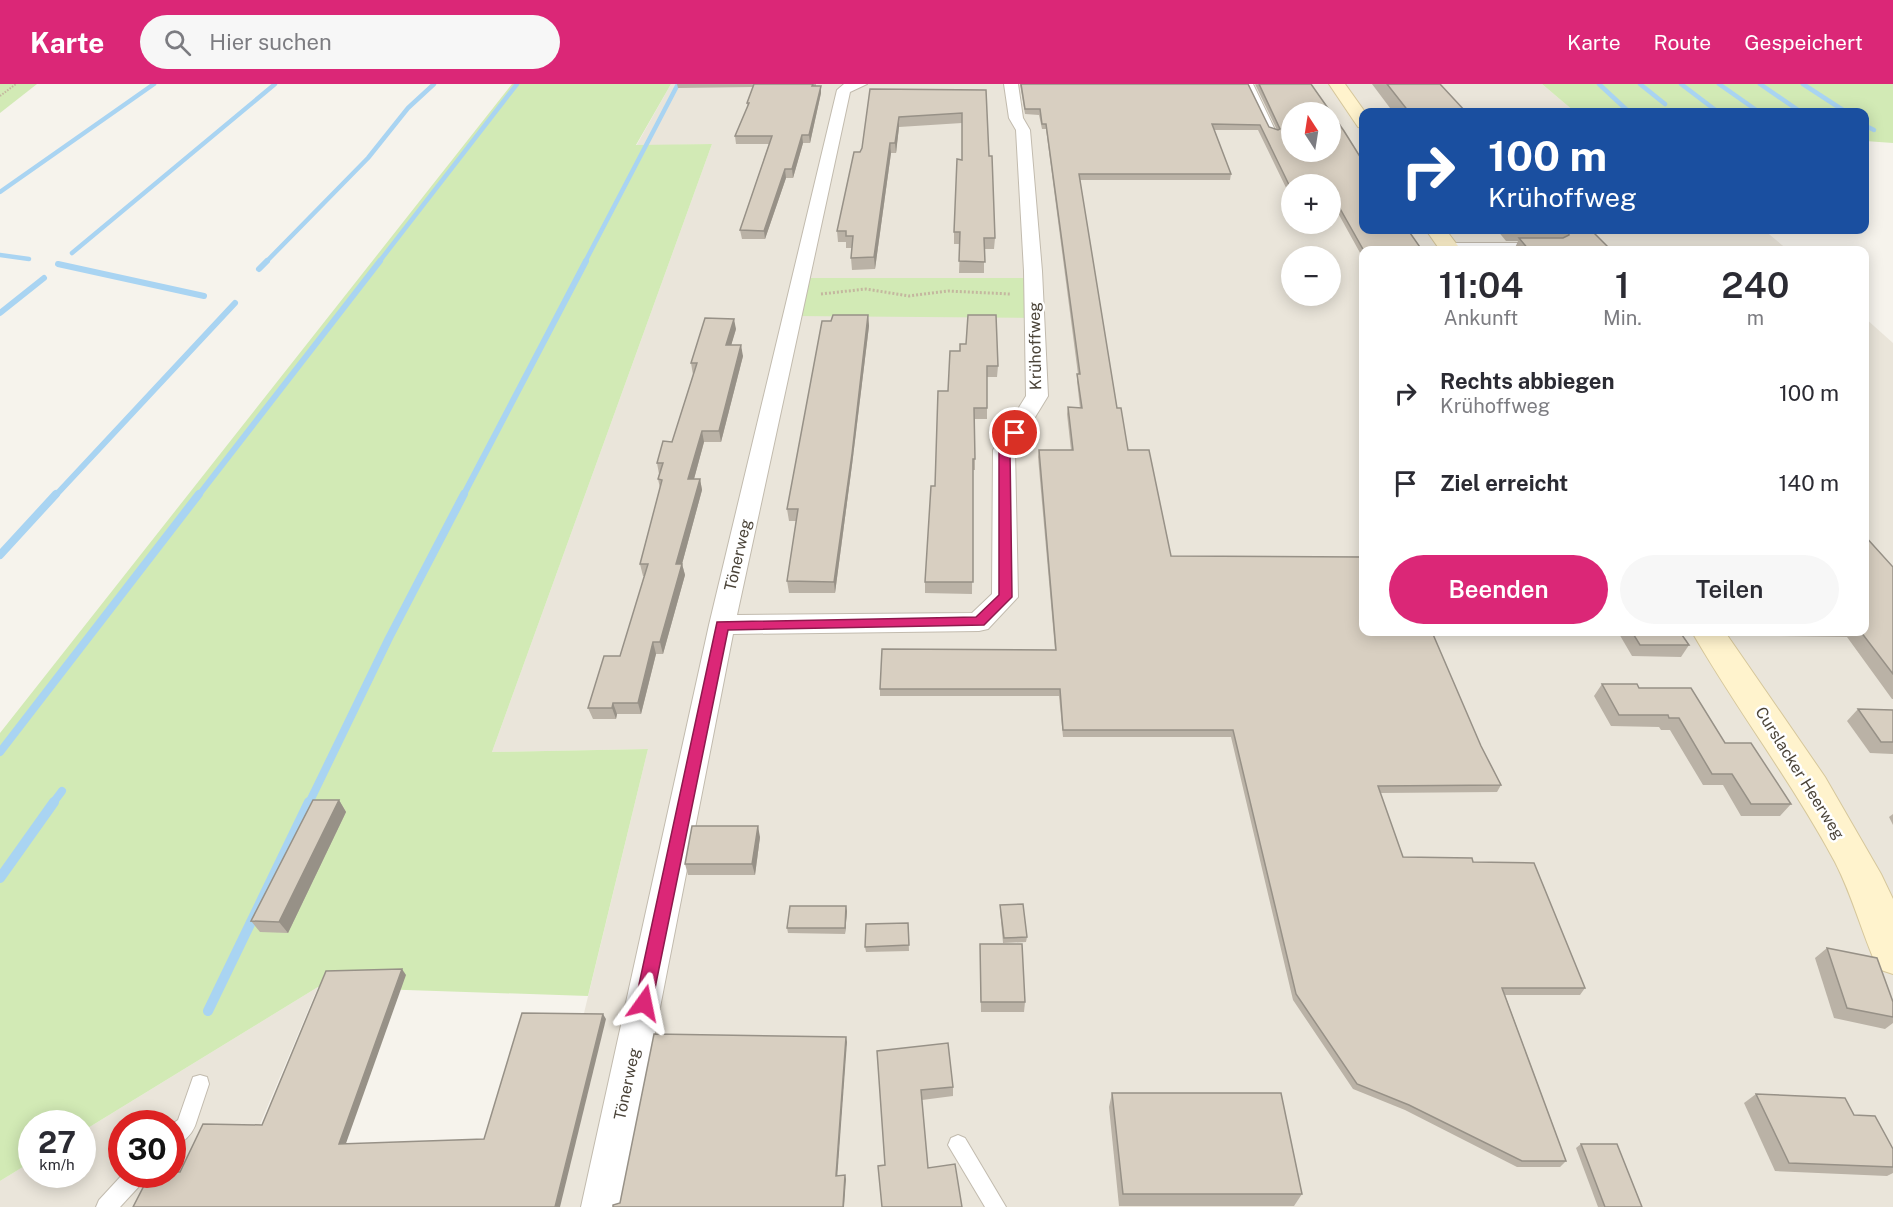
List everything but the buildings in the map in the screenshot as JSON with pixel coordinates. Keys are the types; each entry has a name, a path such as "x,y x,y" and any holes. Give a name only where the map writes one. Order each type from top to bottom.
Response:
{"main road":[{"path":"1337,84 1359,116"},
{"name":"Curslacker Heerweg","path":"1711,636 1815,791 1842,838 1868,889 1893,955"}],"street":[{"name":"Tönerweg","path":"601,1207 722,625 844,90 854,84"},
{"name":"Krühoffweg","path":"722,625 979,622 1005,597 1004,450 1037,396 1034,297 1023,130 1016,118 1011,84"}],"lane":[{"path":"1250,84 1274,132"},
{"path":"1444,242 1547,246"},
{"path":"186,1121 200,1084"},
{"path":"958,1145 996,1207"},
{"path":"106,1207 124,1188"}],"path":[{"path":"0,96 16,84"},
{"path":"796,297 866,289 890,295 909,296 948,291 1034,297"}],"shaded area":[{"path":"671,84 1542,84 1570,108 1359,108 1359,234 1769,234 1783,246 1359,246 1359,636 1869,636 1869,322 1893,343 1893,1207 537,1207 648,749 492,752 712,144 636,146"},
{"path":"318,987 225,1207 0,1207 0,1181 18,1170 18,1188 96,1188 96,1123 108,1116 108,1188 186,1188 186,1110 117,1110"}],"green space":[{"path":"0,84 37,84 0,113"},
{"path":"512,84 671,84 636,145 712,144 492,752 648,749 588,996 318,987 117,1110 108,1110 108,1116 96,1123 96,1110 18,1110 18,1170 0,1181 0,733"},
{"path":"1542,84 1893,84 1893,143 1869,141 1869,108 1570,108"},
{"path":"801,278 1033,278 1035,318 792,316"}],"waterway":[{"path":"0,192 154,84"},
{"path":"72,253 275,84"},
{"path":"266,262 368,158 408,108 434,84"},
{"path":"379,262 517,84"},
{"path":"1599,84 1625,108"},
{"path":"1640,84 1665,104"},
{"path":"1681,84 1713,108"},
{"path":"1719,84 1753,108"},
{"path":"1760,84 1795,108"},
{"path":"1803,84 1840,108"},
{"path":"585,262 677,86"},
{"path":"1869,128 1874,130"},
{"path":"0,255 29,259"},
{"path":"198,496 380,261"},
{"path":"463,496 586,261"},
{"path":"259,269 266,262"},
{"path":"58,264 204,296"},
{"path":"0,313 44,278"},
{"path":"55,496 235,303"},
{"path":"0,555 56,494"},
{"path":"0,752 199,494"},
{"path":"309,803 389,638 464,494"},
{"path":"53,803 62,791"},
{"path":"0,878 54,802"},
{"path":"208,1011 309,802"}],"route":[{"path":"644,1003 722,625 979,622 1005,597 1004,450 1015,433"}]}
